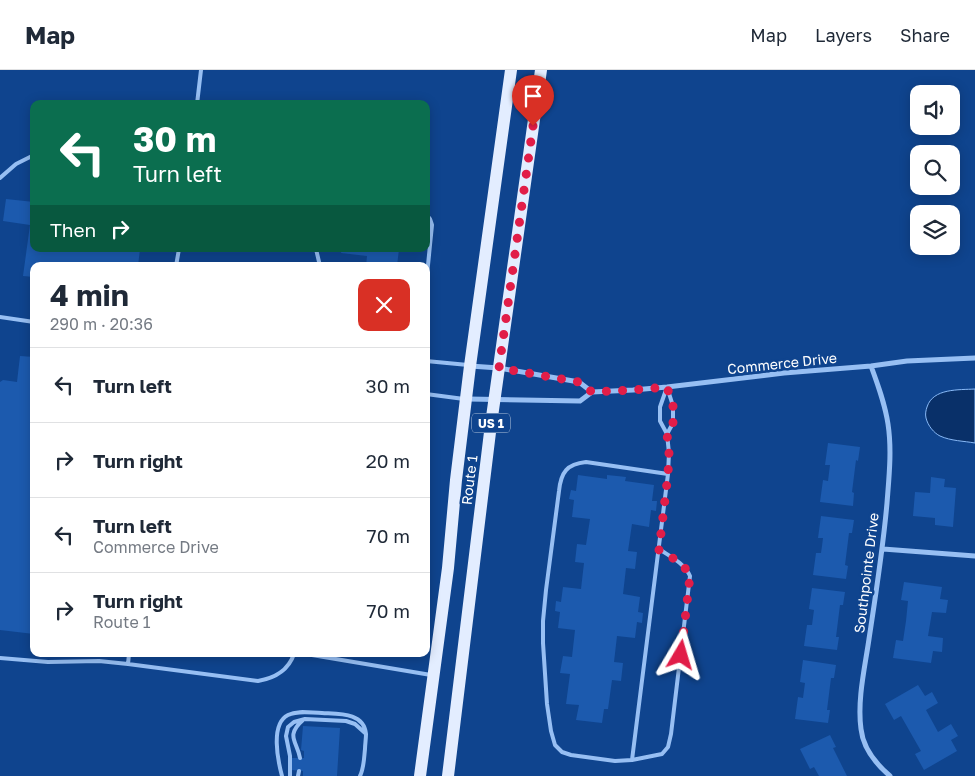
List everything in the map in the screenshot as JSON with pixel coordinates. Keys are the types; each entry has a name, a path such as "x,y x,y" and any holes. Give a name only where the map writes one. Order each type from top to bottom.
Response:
{"main road":[{"name":"Route 1","path":"420,776 448,568 456,480 470,366 511,70"},
{"name":"Route 1","path":"448,776 499,368 541,70"}],"street":[{"name":"Commerce Drive","path":"466,399 580,401 592,392 667,387 907,361 975,358"},
{"path":"470,366 499,368 579,382 592,392"},
{"name":"Southpointe Drive","path":"871,366 881,394 888,425 890,454 883,549 863,682 860,718 866,746 880,767 890,776"},
{"path":"883,549 975,556"}],"lane":[{"path":"197,100 201,70"},
{"path":"0,178 16,164 30,157"},
{"path":"430,219 432,225 430,242"},
{"path":"0,317 30,321"},
{"path":"430,361 470,366"},
{"path":"667,387 673,406 673,423 667,434"},
{"path":"632,760 668,474 669,453 667,434 660,421 660,407 667,387"},
{"path":"430,394 466,399"},
{"path":"659,550 684,566 690,576 668,747 662,754 632,760 615,761 562,752 555,745 551,731 547,704 543,642 544,613 560,482 565,471 574,464 586,462 668,474"},
{"path":"128,664 129,657"},
{"path":"0,658 48,662 128,664 258,681 276,676 282,672 292,657"},
{"path":"323,657 434,676"},
{"path":"282,776 279,766 277,731 283,719 289,714 303,712 348,715 357,718 364,727 366,734 360,776"},
{"path":"290,776 287,731 294,722 305,719 346,721 360,727 366,734"},
{"path":"300,758 293,734 295,729 305,719"}],"water":[{"path":"975,389 975,443 949,439 933,431 928,424 926,412 930,401 935,396 947,391"}],"building":[{"path":"6,199 30,202 30,225 3,221"},
{"path":"30,225 30,252 140,252 138,262 30,262 30,277 23,276"},
{"path":"399,252 397,262 366,262 367,256 341,253"},
{"path":"20,356 30,357 30,634 0,630 0,382 3,380 17,382"},
{"path":"828,443 860,447 858,461 856,460 852,492 854,493 853,506 820,502 823,480 828,481 830,465 825,465"},
{"path":"578,475 607,479 607,475 626,477 625,481 654,485 652,501 657,501 656,511 651,510 649,527 632,524 628,551 637,552 635,569 626,568 623,594 640,597 638,612 643,613 642,623 637,622 635,638 617,636 614,662 623,663 621,681 612,680 608,709 604,709 602,723 576,720 579,705 566,704 570,674 560,673 563,656 572,657 575,630 558,628 560,612 555,611 556,601 561,602 563,587 581,589 584,563 575,562 577,544 586,545 590,519 572,517 574,500 569,499 571,490 576,491"},
{"path":"931,477 945,479 944,487 956,488 953,527 935,525 935,518 913,516 915,492 930,493"},
{"path":"821,516 854,520 852,533 849,533 845,565 848,566 846,579 813,575 816,553 821,553 822,546 823,538 818,538"},
{"path":"904,582 942,587 940,599 948,600 946,613 932,612 928,636 943,638 942,652 933,651 931,663 893,658 896,640 903,641 906,621 908,601 901,600"},
{"path":"812,588 845,592 843,605 840,605 836,637 839,637 837,650 804,646 807,625 812,625 814,610 809,609"},
{"path":"803,660 836,665 834,678 831,678 827,710 830,710 828,723 795,719 798,697 803,698 805,683 800,682"},
{"path":"918,685 925,696 932,692 938,703 926,710 938,732 951,724 958,736 951,740 957,751 924,770 915,754 921,751 901,716 894,720 885,704"},
{"path":"303,726 340,728 337,776 303,776 303,771 291,770 291,758 304,758 304,751 301,750"},
{"path":"830,735 836,747 833,748 847,776 819,776 814,767 810,769 800,749"}],"route":[{"path":"533,126 499,368 579,382 592,392 667,387 673,406 673,423 667,434 669,453 668,474 659,550 684,566 690,576 681,655"}]}
